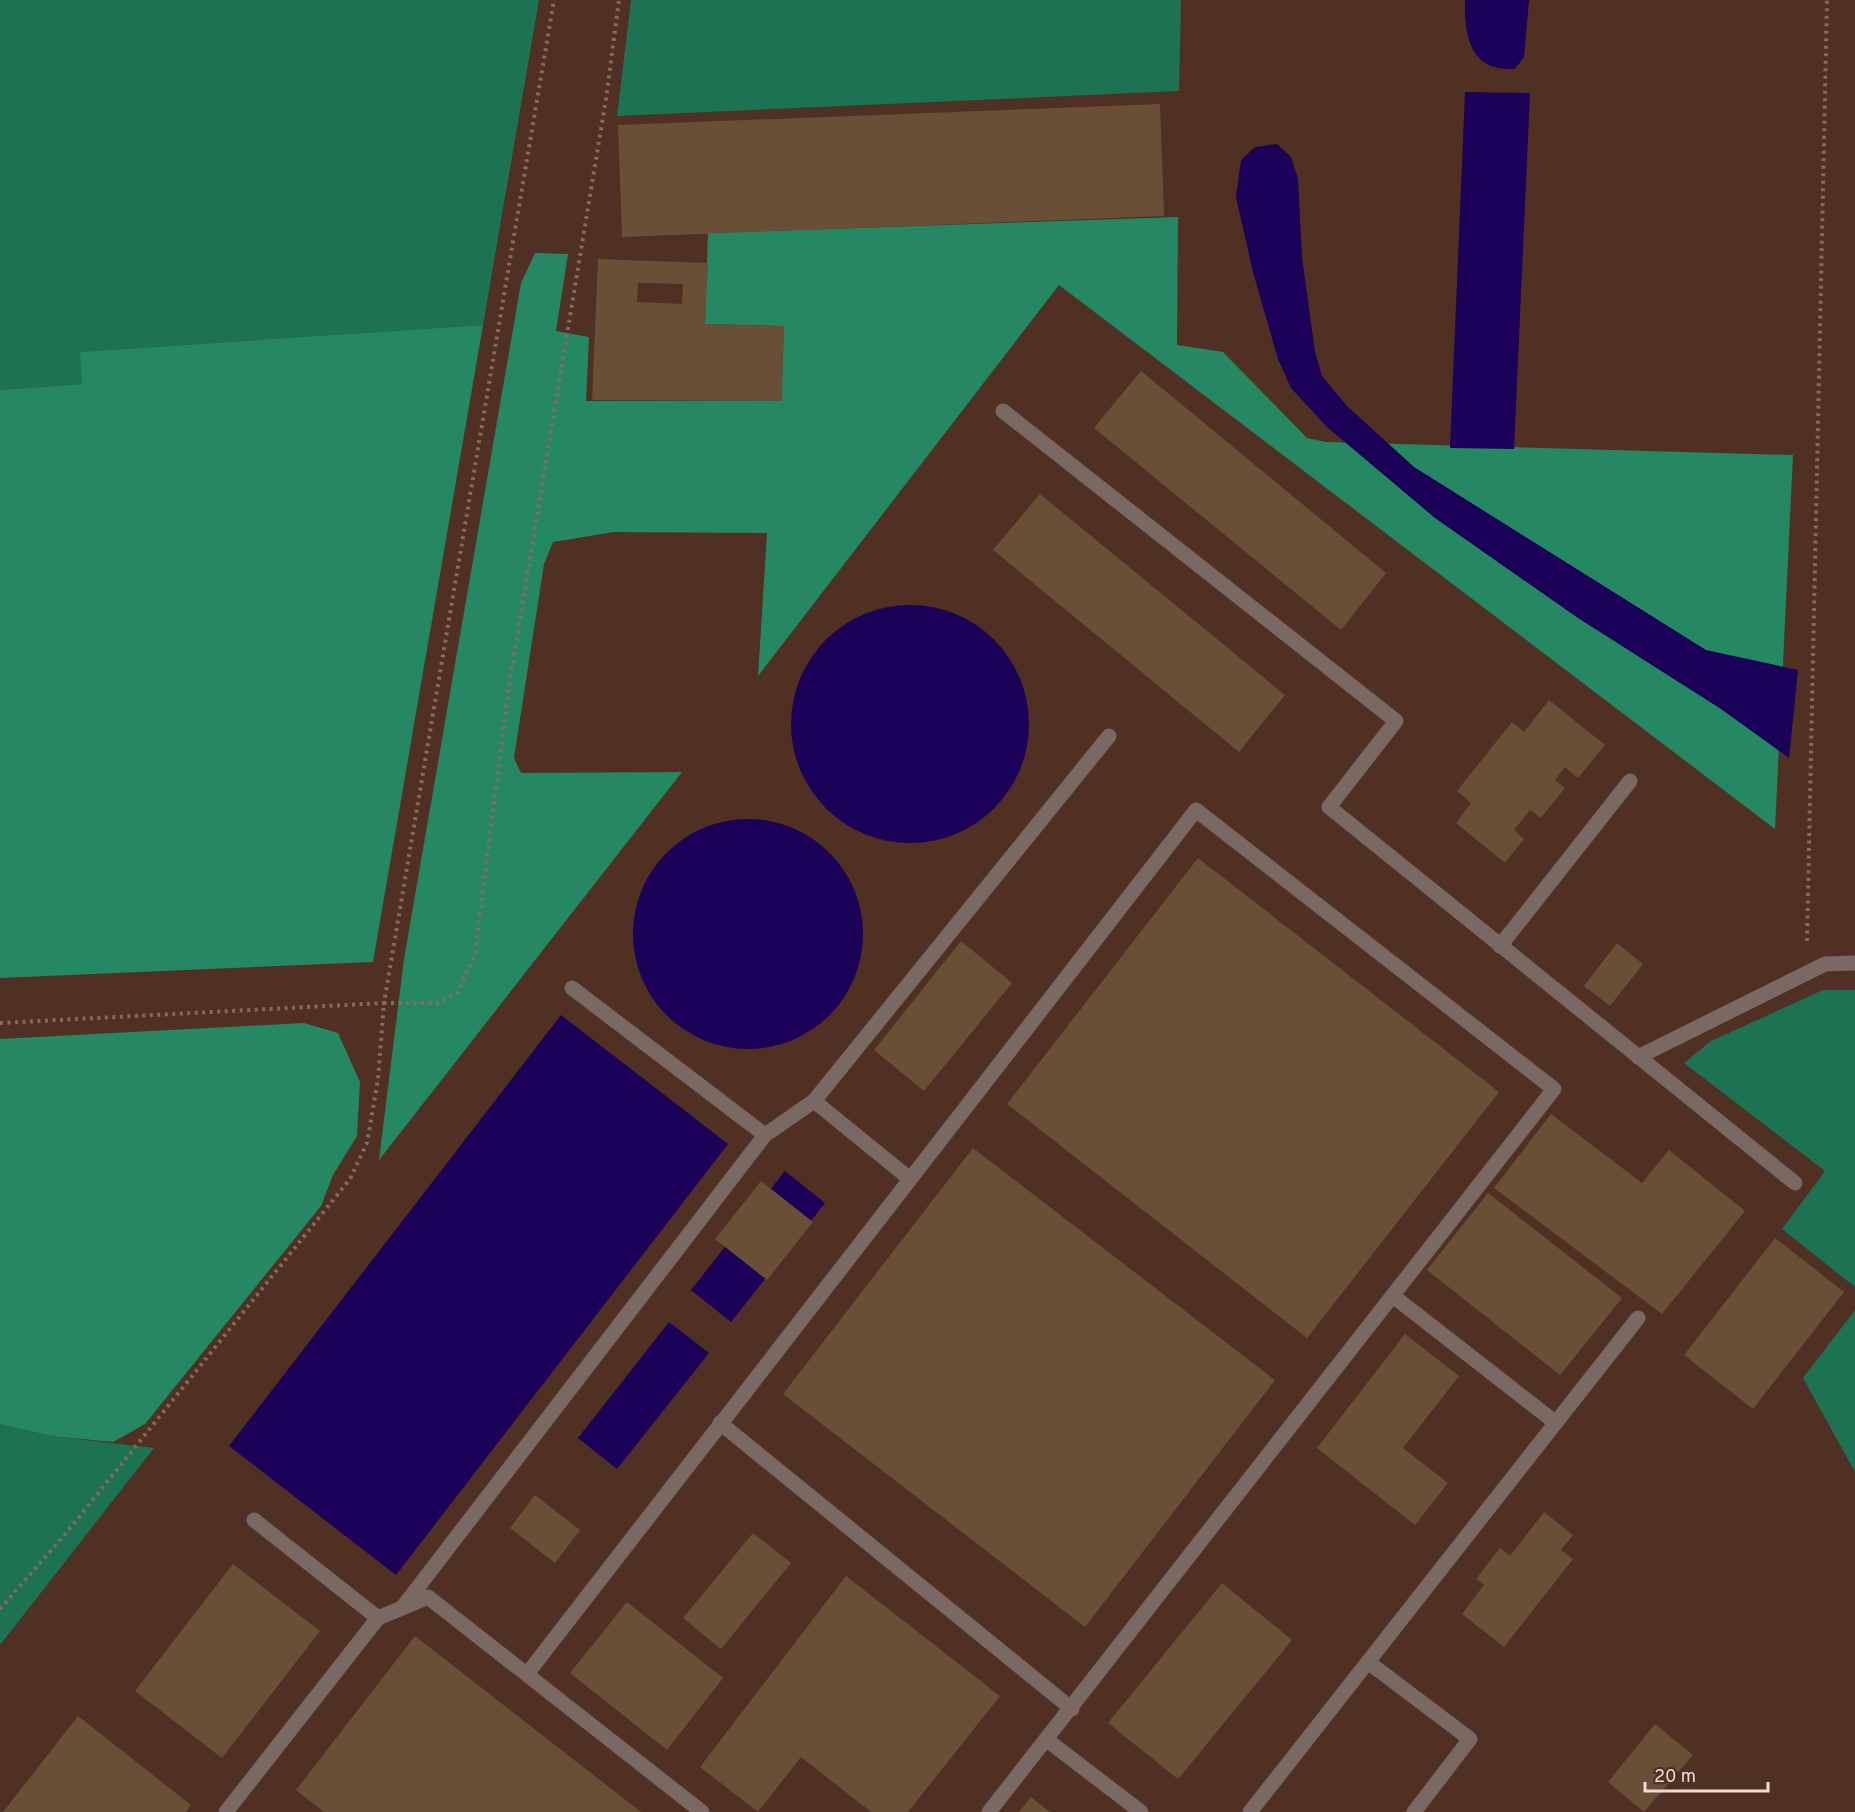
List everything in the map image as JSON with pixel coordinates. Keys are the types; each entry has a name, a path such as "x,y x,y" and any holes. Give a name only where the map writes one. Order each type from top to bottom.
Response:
{"lane":[{"path":"1004,411 1396,721 1329,807 1795,1183"},
{"path":"402,1608 765,1135 814,1101 1108,736"},
{"path":"1500,946 1630,781"},
{"path":"527,1674 1196,810 1554,1089 1072,1709 989,1812"},
{"path":"1638,1057 1825,964 1855,963"},
{"path":"572,988 765,1135"},
{"path":"814,1101 910,1179"},
{"path":"1393,1296 1556,1423"},
{"path":"1250,1812 1638,1318"},
{"path":"720,1423 1072,1709"},
{"path":"254,1520 378,1618"},
{"path":"226,1812 378,1618 428,1597 702,1812"},
{"path":"1368,1662 1470,1739 1414,1812"},
{"path":"1047,1740 1141,1812"}],"path":[{"path":"0,1609 66,1532 350,1179 367,1143 378,1079 384,1003 554,0"},
{"path":"0,1023 384,1003 438,1003 459,992 475,954 509,685 606,99 619,0"},
{"path":"1807,972 1827,0"}],"green space":[{"path":"0,0 539,0 483,325 81,352 83,384 0,390"},
{"path":"631,0 1181,0 1179,91 617,116"},
{"path":"1178,217 1177,345 1223,352 1307,438 1326,442 1793,455 1775,829 1059,285 758,676 767,533 614,532 553,542 544,564 514,758 521,773 682,772 379,1160 404,959 521,283 535,253 568,254 556,331 589,337 586,401 781,401 784,326 705,324 708,233"},
{"path":"483,325 373,962 0,978 0,390 82,384 80,352"},
{"path":"1823,990 1855,990 1855,1287 1782,1229 1825,1171 1684,1063 1711,1041"},
{"path":"304,1023 338,1033 360,1082 357,1136 333,1175 321,1206 145,1424 113,1442 51,1436 0,1424 0,1039"},
{"path":"1855,1310 1855,1472 1803,1378"},
{"path":"0,1424 51,1436 154,1448 0,1645"}],"shaded area":[{"path":"1465,0 1529,0 1524,57 1515,69 1488,65 1479,58 1473,49 1466,26"},
{"path":"1465,92 1530,93 1514,449 1450,448"},
{"path":"1277,144 1291,157 1298,179 1302,257 1315,352 1322,376 1347,406 1414,467 1706,650 1798,670 1789,758 1721,709 1578,618 1435,518 1327,427 1291,388 1278,359 1253,272 1236,197 1241,160 1255,147"},
{"path":"898,605 922,605 945,610 966,619 986,632 1002,648 1015,668 1024,689 1029,724 1027,747 1020,770 1002,800 986,816 966,829 945,838 922,843 898,843 875,838 854,829 834,816 818,800 805,780 796,759 791,736 791,712 796,689 805,668 818,648 834,632 854,619 875,610"},
{"path":"748,819 770,821 792,828 821,845 837,861 858,901 863,934 861,956 854,978 837,1007 821,1023 781,1044 748,1049 726,1047 704,1040 675,1023 659,1007 638,967 633,934 635,912 642,890 659,861 675,845 715,824"},
{"path":"561,1015 728,1144 396,1575 229,1446"},
{"path":"785,1171 825,1203 731,1322 691,1290"},
{"path":"669,1322 709,1353 617,1469 578,1438"}],"building":[{"path":"1160,104 1164,216 622,237 618,125"},
{"path":"598,259 708,263 705,324 784,326 782,401 592,400","holes":["638,283 683,284 682,304 637,302"]},
{"path":"1141,371 1386,573 1341,630 1094,428"},
{"path":"1040,494 1285,695 1239,752 993,550"},
{"path":"1549,700 1605,745 1578,778 1565,767 1555,780 1565,788 1541,818 1530,810 1514,830 1524,839 1505,863 1456,823 1471,803 1457,791 1512,722 1524,732"},
{"path":"1198,858 1499,1092 1307,1338 1007,1104"},
{"path":"961,941 1012,983 924,1091 874,1050"},
{"path":"1617,943 1643,964 1610,1006 1584,986"},
{"path":"1551,1114 1642,1183 1669,1150 1745,1211 1662,1314 1494,1188"},
{"path":"973,1148 1275,1380 1085,1627 783,1394"},
{"path":"761,1181 813,1222 767,1280 715,1239"},
{"path":"1488,1193 1622,1298 1560,1375 1427,1270"},
{"path":"1775,1238 1844,1292 1753,1409 1684,1355"},
{"path":"1405,1334 1459,1376 1403,1448 1448,1483 1415,1525 1317,1448"},
{"path":"535,1495 580,1530 555,1563 510,1528"},
{"path":"1544,1512 1573,1535 1561,1550 1573,1559 1504,1647 1462,1614 1484,1585 1476,1579 1500,1548 1510,1556"},
{"path":"753,1533 791,1563 721,1649 683,1618"},
{"path":"233,1564 320,1631 222,1758 135,1691"},
{"path":"846,1576 1000,1696 908,1812 871,1812 801,1757 758,1812 700,1767"},
{"path":"1222,1583 1292,1640 1178,1779 1108,1723"},
{"path":"627,1602 723,1678 667,1750 570,1673"},
{"path":"415,1636 641,1812 324,1812 296,1790"},
{"path":"78,1716 191,1805 186,1812 3,1812"},
{"path":"1655,1724 1693,1755 1644,1812 1608,1782"},
{"path":"1031,1797 1050,1812 1019,1812"}]}
